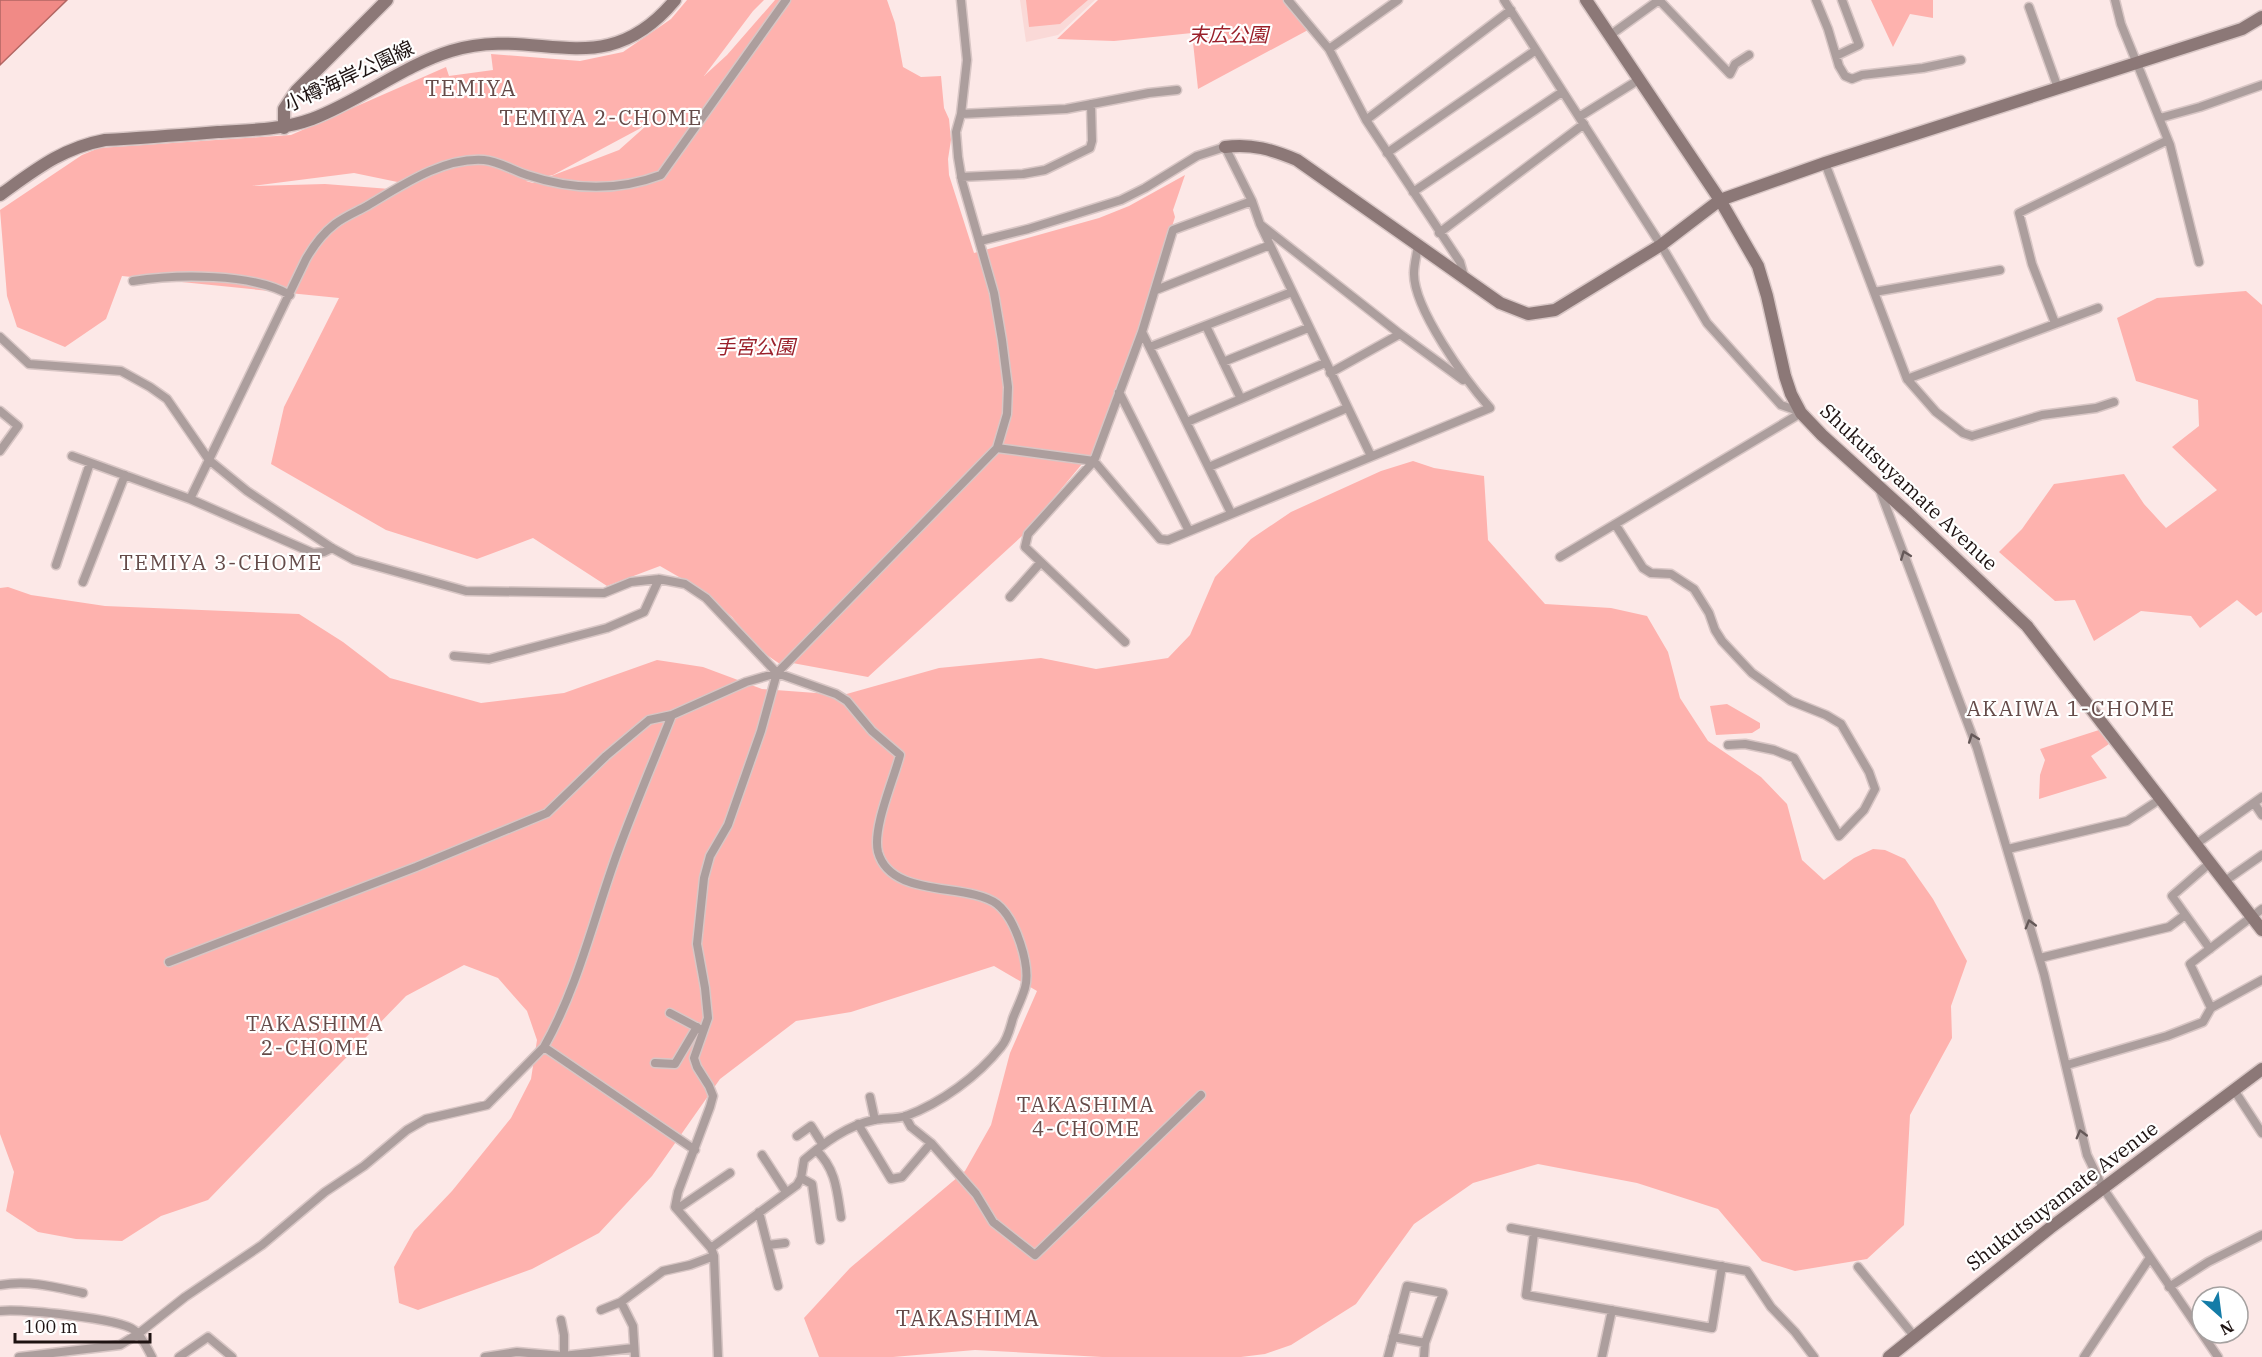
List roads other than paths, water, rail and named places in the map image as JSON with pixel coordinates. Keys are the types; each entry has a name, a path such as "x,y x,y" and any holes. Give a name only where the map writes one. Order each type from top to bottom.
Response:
{"street":[{"path":"284,128 284,109 296,91 387,0"},
{"name":"小樽海岸公園線","path":"0,195 43,164 83,144 105,140 284,128 328,112 451,51 491,45 586,49 618,43 629,39 656,21 675,0"},
{"path":"190,499 318,239 336,223 414,180 466,160 487,160 535,178 591,188 642,182 661,175 786,0"},
{"path":"655,1063 675,1064 708,1018 697,944 704,878 710,856 728,825 761,731 777,673 997,447 1007,414 1008,387 994,293 962,177 956,132 961,114 967,60 961,0"},
{"path":"1329,49 1398,0"},
{"path":"1504,0 1661,245 1707,323 1780,405 1801,413"},
{"name":"Shukutsuyamate Avenue","path":"1586,0 1720,200 1758,266 1785,376 1801,413 2027,626 2210,863 2257,913 2262,930"},
{"path":"1609,36 1659,0 1730,74 1736,64 1749,55"},
{"path":"1816,0 1845,76 1852,79 1862,75 1923,68 1961,60"},
{"path":"1836,56 1859,45 1842,0"},
{"path":"2115,0 2121,24 2168,140 2199,262"},
{"path":"1290,1 1329,49 1366,120 1460,262 1464,276"},
{"path":"2029,7 2058,88"},
{"path":"1366,120 1511,10"},
{"path":"980,241 1028,230 1121,200 1197,156 1225,147 1243,145 1272,150 1297,160 1500,303 1528,314 1546,312 1555,310 1661,245 1720,200 1826,163 2242,29 2262,17"},
{"path":"1387,153 1536,50"},
{"path":"1439,233 1582,121 1640,79"},
{"path":"2160,118 2200,107 2262,85"},
{"path":"961,114 1066,110 1149,93 1177,90"},
{"path":"1413,192 1562,92"},
{"path":"962,177 1023,174 1046,170 1090,148 1092,141 1091,104"},
{"path":"2055,323 2032,264 2019,213 2168,140"},
{"path":"1225,147 1252,201 1260,224 1308,328 1371,456"},
{"path":"1826,163 1907,379 1936,412 1963,433 1972,436 2042,415 2096,408 2114,402"},
{"path":"1125,642 1025,547 1028,534 1094,461 1142,332 1173,230 1252,201"},
{"path":"997,447 1094,461 1160,539 1168,540 1490,408 1468,384 1400,334 1260,224"},
{"path":"1156,290 1270,245"},
{"path":"1418,245 1413,274 1420,304 1468,384"},
{"path":"1874,292 2000,270"},
{"path":"133,281 153,278 236,280 266,284 290,295"},
{"path":"1150,347 1292,292"},
{"path":"1907,379 2098,308"},
{"path":"1206,326 1241,399"},
{"path":"1223,362 1308,328"},
{"path":"1142,332 1231,513"},
{"path":"1330,373 1400,334"},
{"path":"1,339 29,364 121,371 150,387 167,399 209,460 246,491 354,560 466,591 604,593 631,582 659,579 685,584 706,598 777,673 842,698 856,710 872,731 900,755 882,814 877,844 878,854 891,873 928,888 979,895 999,905 1015,928 1025,966 1025,986 1005,1042 987,1064 964,1084 905,1116 858,1124 819,1148 804,1160 801,1178 797,1185 759,1212 712,1252 690,1265 663,1271 621,1302 601,1310"},
{"path":"1187,422 1325,363"},
{"path":"1119,392 1189,531"},
{"path":"1209,467 1347,408"},
{"path":"0,411 18,426 0,452"},
{"path":"1560,557 1801,413"},
{"path":"72,456 190,499 312,553 324,552 332,548"},
{"path":"56,566 90,463"},
{"path":"83,582 125,475"},
{"path":"1878,485 1977,748 2040,958 2087,1155 2103,1188 2149,1259 2218,1357"},
{"path":"1615,524 1643,568 1651,573 1671,574 1694,589 1709,613 1722,641 1752,673 1791,701 1826,715 1841,724 1869,772 1875,789 1864,810 1839,836 1794,758 1774,750 1745,744 1728,745"},
{"path":"1010,597 1041,562"},
{"path":"454,656 489,659 607,628 644,612 659,579"},
{"path":"169,962 427,863 547,813 606,756 649,720 672,715 746,682 777,673"},
{"path":"19,1357 120,1345 138,1334 185,1297 262,1245 325,1192 364,1166 407,1130 426,1119 487,1106 544,1047 569,995 618,851 672,715"},
{"path":"2196,844 2262,797"},
{"path":"2008,849 2127,821 2162,798"},
{"path":"2254,803 2262,815"},
{"path":"2225,881 2262,855"},
{"path":"2210,863 2172,896 2210,949"},
{"path":"2211,1008 2190,964 2257,913"},
{"path":"2040,958 2169,927 2186,915"},
{"path":"2067,1065 2167,1036 2204,1022 2211,1008 2262,980"},
{"path":"670,1013 701,1029"},
{"path":"701,1029 694,1058 713,1096 678,1192 675,1207 712,1252 717,1357"},
{"path":"544,1047 695,1150"},
{"name":"Shukutsuyamate Avenue","path":"1889,1357 2103,1188 2262,1069"},
{"path":"2234,1090 2262,1132"},
{"path":"905,1116 910,1127 931,1143 976,1194 993,1222 1035,1255 1202,1095"},
{"path":"870,1096 875,1120"},
{"path":"858,1124 891,1179 902,1177 931,1143"},
{"path":"797,1136 811,1126 819,1148 835,1178 841,1217"},
{"path":"762,1155 786,1192"},
{"path":"677,1209 730,1173"},
{"path":"801,1178 812,1184 820,1240"},
{"path":"759,1212 778,1286"},
{"path":"1511,1228 1747,1271 1771,1307 1795,1332 1814,1357"},
{"path":"1534,1233 1526,1295 1712,1328 1722,1266"},
{"path":"2169,1287 2208,1262 2262,1235"},
{"path":"768,1245 785,1243"},
{"path":"2084,1357 2149,1259"},
{"path":"1858,1267 1914,1336"},
{"path":"0,1285 15,1282 41,1283 83,1293"},
{"path":"1388,1357 1407,1286 1443,1293 1425,1343 1424,1357"},
{"path":"485,1357 517,1352 564,1357 634,1353 633,1326 621,1302"},
{"path":"1602,1357 1612,1310"},
{"path":"0,1311 81,1317 132,1328 152,1357"},
{"path":"561,1320 564,1357"},
{"path":"179,1357 208,1337 232,1357"},
{"path":"1393,1337 1425,1343"}],"district":[{"name":"TEMIYA","path":"471,88"},
{"name":"TEMIYA 2-CHOME","path":"601,118"},
{"name":"TEMIYA 3-CHOME","path":"221,563"},
{"name":"AKAIWA 1-CHOME","path":"2071,709"},
{"name":"TAKASHIMA 2-CHOME","path":"315,1036"},
{"name":"TAKASHIMA 4-CHOME","path":"1086,1117"},
{"name":"TAKASHIMA","path":"968,1318"}],"park label":[{"name":"末広公園","path":"1228,35"},
{"name":"手宮公園","path":"755,347"}]}
